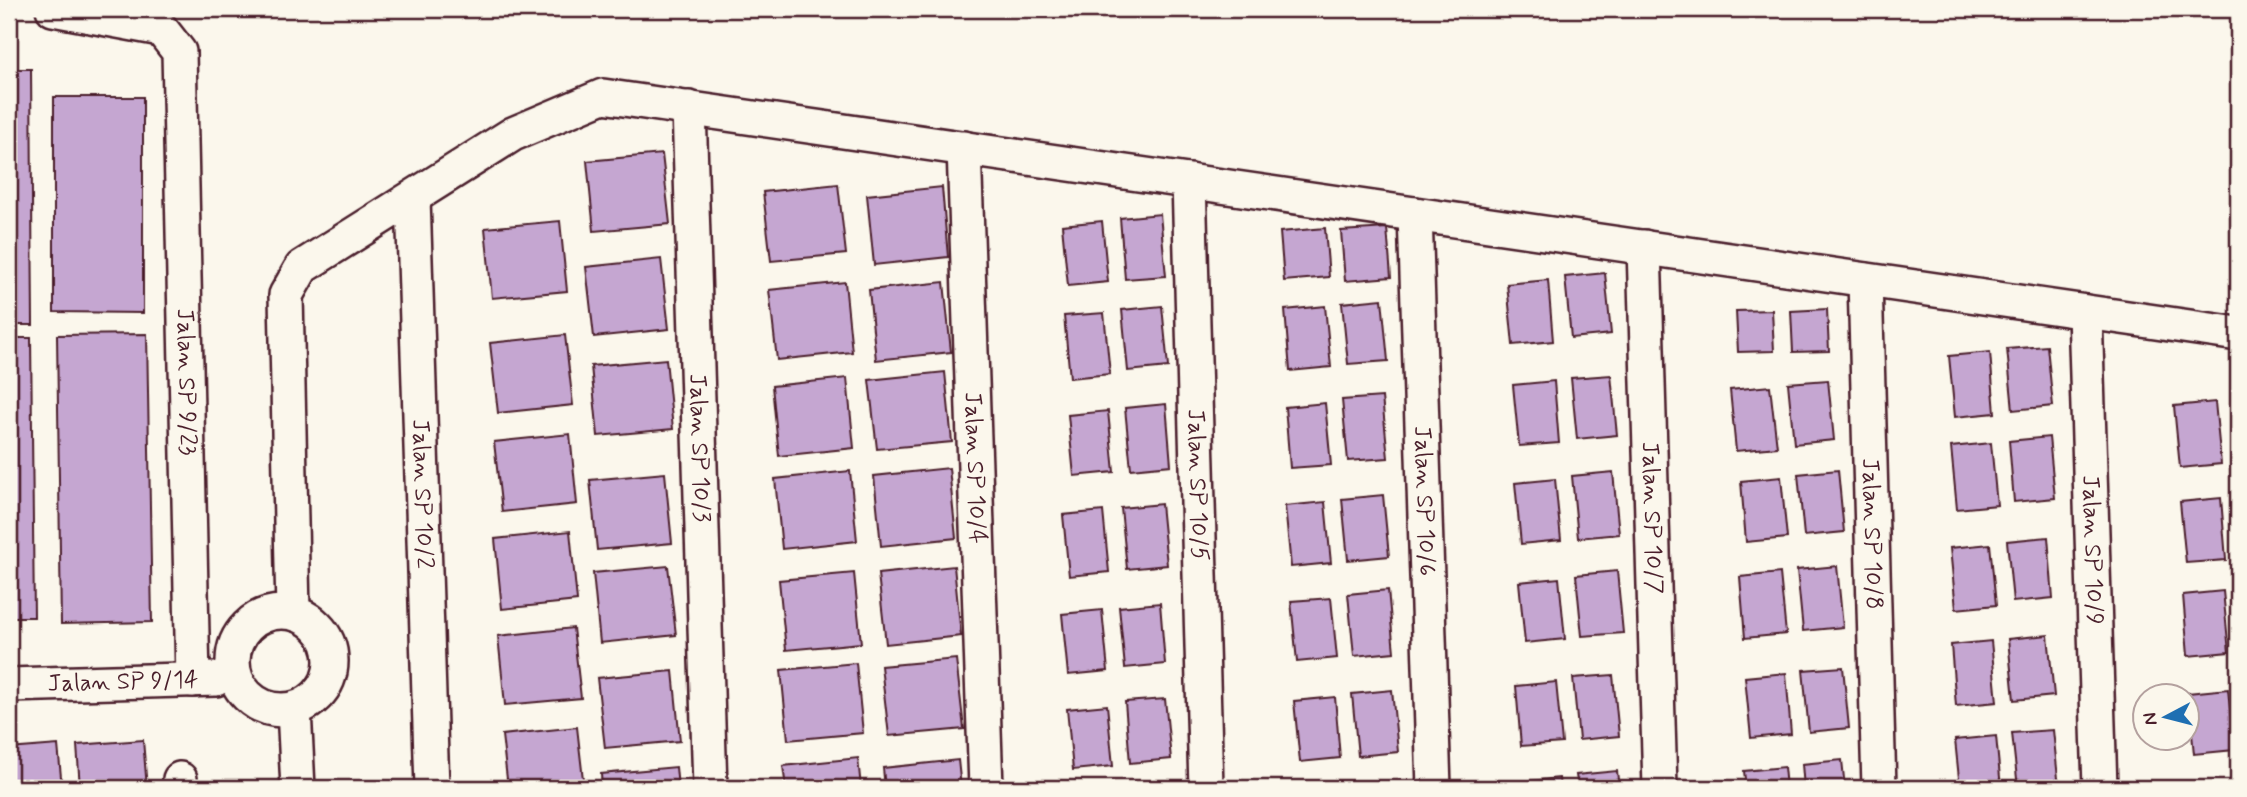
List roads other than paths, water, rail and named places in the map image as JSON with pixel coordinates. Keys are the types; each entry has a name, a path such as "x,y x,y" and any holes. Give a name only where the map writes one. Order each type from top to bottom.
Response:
{"street":[{"name":"Jalan SP 9/23","path":"53,9 161,29 179,52 193,680"},
{"path":"293,612 286,295 302,267 513,134 603,96 2238,334"},
{"name":"Jalan SP 10/3","path":"689,108 710,788"},
{"name":"Jalan SP 10/4","path":"964,148 986,788"},
{"name":"Jalan SP 10/5","path":"1189,181 1206,788"},
{"name":"Jalan SP 10/2","path":"413,198 432,788"},
{"name":"Jalan SP 10/6","path":"1415,214 1434,788"},
{"name":"Jalan SP 10/7","path":"1644,247 1660,788"},
{"name":"Jalan SP 10/8","path":"1865,280 1879,788"},
{"name":"Jalan SP 10/9","path":"2085,312 2100,788"},
{"path":"278,611 293,612 318,626 326,638 331,652 331,667 319,694 308,703 294,709 273,709 253,702 236,679 234,648 245,629 263,615 278,611"},
{"name":"Jalan SP 9/14","path":"9,685 236,679"},
{"path":"294,709 298,788"}]}
